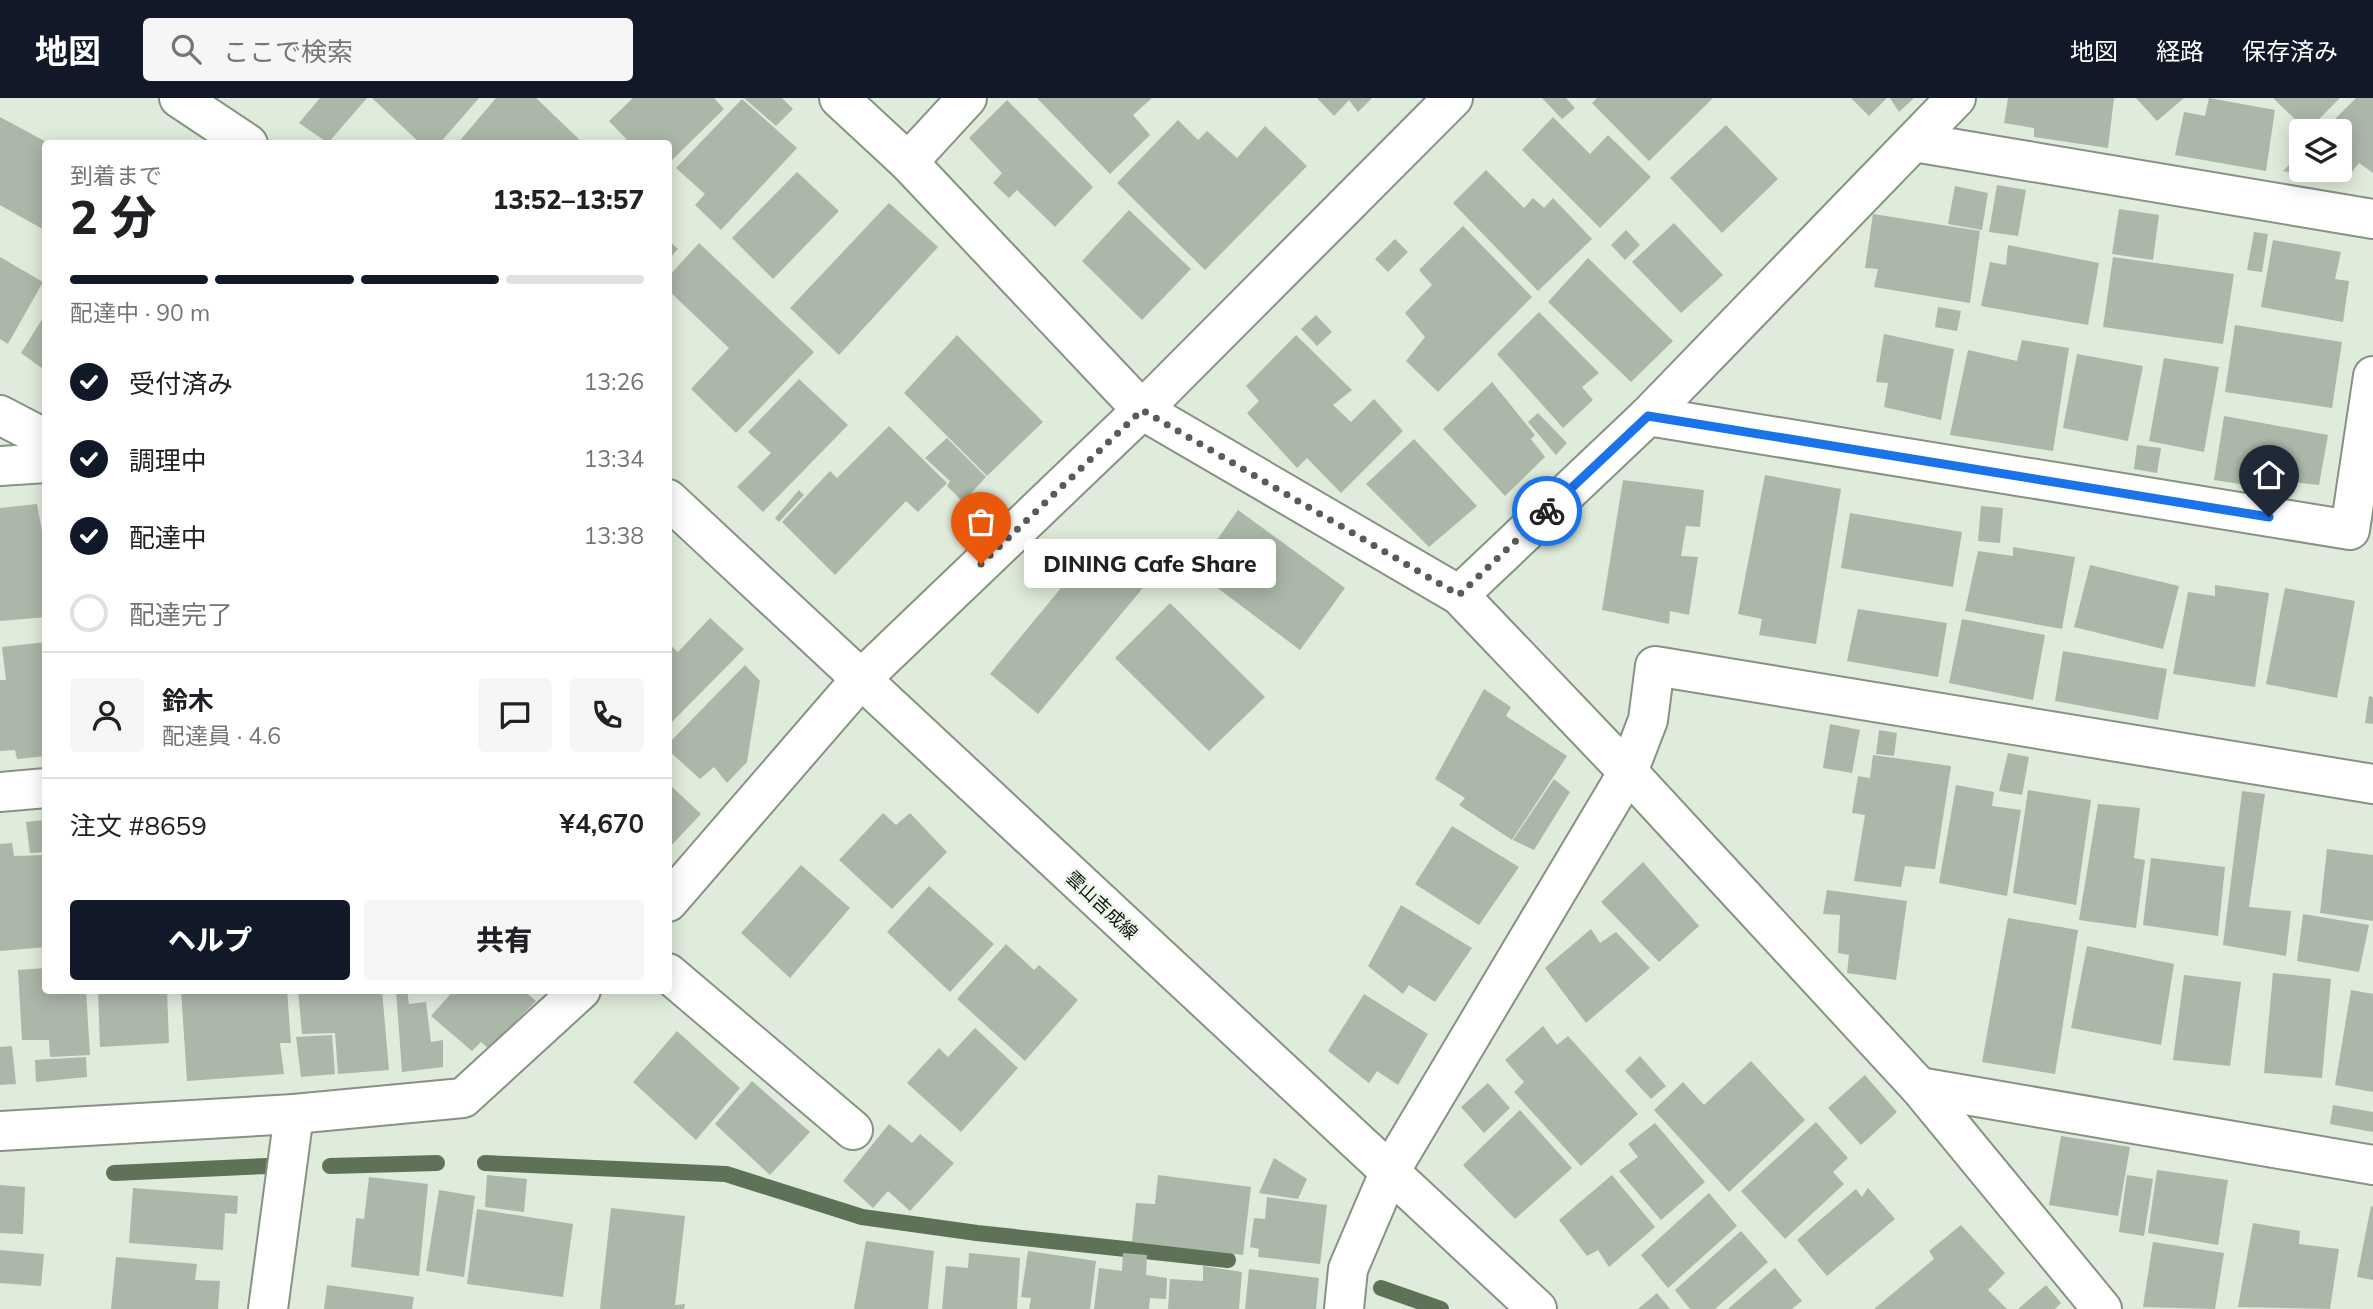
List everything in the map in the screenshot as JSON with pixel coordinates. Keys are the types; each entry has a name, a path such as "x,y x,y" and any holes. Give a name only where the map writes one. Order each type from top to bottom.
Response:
{"street":[{"path":"179,98 242,140"},
{"path":"839,98 908,162 1142,410 1459,595 1628,772 1919,1087 2102,1309"},
{"path":"908,162 967,98"},
{"path":"672,897 860,679 1142,410 1453,98"},
{"path":"1459,595 1648,416 1956,98"},
{"path":"1914,142 2373,219"},
{"path":"1648,416 2350,530 2373,376"},
{"path":"0,415 42,437"},
{"path":"0,466 42,463"},
{"name":"雲山吉成線","path":"672,503 1537,1309"},
{"path":"1345,1309 1348,1269 1390,1173 1628,772 1648,720 1655,666 2373,784"},
{"path":"0,792 42,788"},
{"path":"672,976 853,1130"},
{"path":"0,1131 294,1114 463,1098 578,994"},
{"path":"1919,1087 2373,1165"},
{"path":"268,1309 294,1114"}],"building":[{"path":"320,98 367,98 331,140 324,140 299,123"},
{"path":"372,98 479,98 442,140 417,140"},
{"path":"496,98 536,98 580,140 460,140"},
{"path":"633,98 714,98 724,109 672,160 672,140 627,140 609,121"},
{"path":"744,98 782,98 793,109 776,126"},
{"path":"1037,98 1152,98 1133,115 1150,135 1110,174"},
{"path":"1317,98 1372,98 1358,112 1349,100 1334,116"},
{"path":"1542,98 1566,98 1575,108 1562,119"},
{"path":"1597,98 1713,98 1649,161 1592,103"},
{"path":"1851,98 1887,98 1869,116"},
{"path":"1890,98 1914,98 1899,112"},
{"path":"2008,98 2114,98 2108,148 2034,137 2034,128 2004,123"},
{"path":"2136,98 2184,98 2157,121"},
{"path":"2209,98 2275,110 2266,171 2175,155 2184,112 2205,116"},
{"path":"2273,98 2340,98 2319,119 2295,119"},
{"path":"2356,98 2373,98 2373,173 2359,163 2352,172 2352,119 2335,119"},
{"path":"742,99 797,148 721,230 695,205 705,194 676,168"},
{"path":"1007,100 1093,187 1055,227 1017,190 1009,198 993,183 1002,173 969,138"},
{"path":"0,117 43,140 42,229 0,205"},
{"path":"1553,117 1590,154 1608,135 1651,177 1600,228 1522,150"},
{"path":"1178,120 1198,140 1207,131 1237,158 1265,126 1307,166 1205,270 1117,183"},
{"path":"1726,125 1778,179 1722,233 1670,178"},
{"path":"1486,170 1524,208 1533,198 1544,208 1553,198 1592,239 1538,291 1453,203"},
{"path":"797,172 839,211 773,279 732,238"},
{"path":"1997,185 2026,190 2018,236 1989,232"},
{"path":"1955,186 1988,193 1982,230 1948,224"},
{"path":"889,203 938,247 839,355 790,308"},
{"path":"2119,209 2159,215 2153,260 2112,254"},
{"path":"1129,210 1191,269 1142,320 1082,261"},
{"path":"1873,214 1980,231 1970,303 1874,287 1878,269 1865,268"},
{"path":"1674,223 1723,275 1681,313 1632,262"},
{"path":"1463,226 1532,297 1438,392 1406,361 1425,337 1405,313 1432,285 1419,270"},
{"path":"1626,230 1640,245 1625,260 1611,245"},
{"path":"2254,232 2268,234 2262,272 2247,270"},
{"path":"1395,239 1408,252 1388,272 1375,259"},
{"path":"2273,240 2341,252 2335,279 2349,281 2343,322 2261,307"},
{"path":"699,243 814,352 736,433 691,389 729,348 672,294 672,273"},
{"path":"672,244 678,249 672,256"},
{"path":"2008,245 2099,263 2088,325 1981,306 1990,262 2006,265"},
{"path":"0,257 42,284 8,344 0,339"},
{"path":"2113,257 2234,274 2223,344 2103,327"},
{"path":"1588,258 1673,341 1631,382 1548,302"},
{"path":"1938,307 1961,311 1957,331 1935,327"},
{"path":"1539,312 1599,373 1582,387 1593,400 1563,428 1497,354"},
{"path":"1316,315 1332,332 1317,346 1301,329"},
{"path":"42,319 42,368 21,353"},
{"path":"2235,325 2342,342 2332,408 2225,392"},
{"path":"1884,334 1954,349 1941,420 1884,407 1888,383 1876,382"},
{"path":"957,335 1043,422 987,476 904,393"},
{"path":"1296,335 1352,390 1333,405 1351,422 1374,399 1403,431 1341,493 1307,458 1297,468 1247,413 1259,401 1246,386"},
{"path":"2022,340 2069,348 2053,451 1950,435 1968,350 2017,361"},
{"path":"2077,354 2143,366 2128,441 2063,428"},
{"path":"2164,358 2219,367 2204,452 2149,441"},
{"path":"799,379 848,425 763,512 737,487 771,453 748,432"},
{"path":"1492,382 1535,435 1531,439 1545,457 1505,496 1443,429"},
{"path":"1538,413 1567,443 1556,455 1528,422"},
{"path":"2224,416 2328,435 2319,485 2292,482 2290,492 2214,480"},
{"path":"889,426 947,483 918,512 906,501 835,575 782,522 830,471 837,478"},
{"path":"947,438 986,477 963,502 947,486 950,481 925,458"},
{"path":"1414,439 1477,506 1429,547 1366,484"},
{"path":"2137,445 2161,448 2157,473 2134,469"},
{"path":"1765,475 1841,489 1816,644 1759,635 1762,619 1738,614"},
{"path":"1623,480 1704,490 1700,527 1686,526 1681,556 1698,557 1689,615 1670,611 1669,624 1602,610"},
{"path":"799,490 804,495 779,522 775,518"},
{"path":"37,504 42,531 42,617 0,621 0,508"},
{"path":"1981,506 2003,508 2000,543 1978,541"},
{"path":"1238,510 1345,588 1300,650 1195,571"},
{"path":"1850,513 1962,532 1953,587 1841,568"},
{"path":"2013,547 2075,557 2062,629 1965,611 1978,551 2013,556"},
{"path":"1094,548 1142,589 1038,714 990,674"},
{"path":"2090,565 2179,586 2163,649 2074,627"},
{"path":"2215,585 2269,593 2255,687 2173,674 2188,592 2215,596"},
{"path":"2285,588 2355,601 2337,698 2266,684"},
{"path":"1170,603 1265,697 1209,751 1115,658"},
{"path":"1858,609 1947,623 1938,677 1847,661"},
{"path":"710,618 744,649 672,722 672,647 678,652"},
{"path":"1962,619 2045,635 2033,700 1949,683"},
{"path":"42,642 42,756 17,759 15,750 0,751 0,680 6,680 2,647"},
{"path":"2063,651 2167,669 2158,720 2055,701"},
{"path":"745,665 760,681 747,762 727,783 714,767 700,779 672,754 672,740"},
{"path":"1484,689 1511,707 1506,716 1567,756 1512,840 1459,805 1465,798 1435,779"},
{"path":"2369,696 2373,697 2373,724 2365,723"},
{"path":"1830,724 1860,730 1852,773 1823,768"},
{"path":"1879,730 1897,733 1894,756 1876,754"},
{"path":"2008,753 2029,757 2022,795 1999,791"},
{"path":"1873,755 1951,766 1935,869 1905,866 1901,887 1854,881 1865,815 1852,813 1858,776 1870,778"},
{"path":"1554,779 1570,792 1534,850 1513,840"},
{"path":"1956,785 1994,792 1992,806 2021,810 2007,896 1939,883"},
{"path":"672,787 701,814 672,845"},
{"path":"2028,790 2091,800 2076,905 2013,893"},
{"path":"2242,791 2265,794 2249,907 2291,911 2286,956 2223,945"},
{"path":"2098,804 2140,808 2134,858 2145,860 2136,928 2079,920"},
{"path":"883,813 896,825 910,813 947,852 892,909 839,860"},
{"path":"42,820 42,852 30,853 26,822"},
{"path":"1452,826 1519,867 1479,925 1415,884"},
{"path":"12,843 14,856 42,855 42,947 0,951 0,844"},
{"path":"2327,849 2373,855 2373,921 2320,913"},
{"path":"2151,858 2225,867 2218,936 2143,925"},
{"path":"1643,862 1699,926 1659,962 1601,902"},
{"path":"801,865 850,908 790,978 741,933"},
{"path":"929,886 994,944 950,992 887,932"},
{"path":"1827,890 1907,901 1896,980 1847,973 1849,955 1838,953 1840,915 1823,914"},
{"path":"1401,905 1472,948 1435,1002 1409,985 1403,994 1368,966"},
{"path":"2303,914 2369,925 2359,972 2297,961"},
{"path":"2008,918 2078,930 2055,1074 1982,1062"},
{"path":"1591,929 1600,943 1616,932 1650,968 1586,1023 1545,968"},
{"path":"1006,944 1034,970 1039,965 1078,1000 1025,1061 957,999"},
{"path":"2087,946 2174,964 2161,1045 2071,1028"},
{"path":"42,968 42,994 86,994 90,1055 50,1057 49,1040 22,1040 18,970"},
{"path":"2273,973 2331,979 2322,1078 2264,1073"},
{"path":"2184,975 2241,982 2230,1066 2173,1060"},
{"path":"2351,990 2373,994 2373,1092 2335,1085"},
{"path":"98,994 167,994 169,1043 100,1047"},
{"path":"181,994 287,994 291,1043 280,1043 284,1074 187,1081"},
{"path":"298,994 382,994 389,1070 338,1074 335,1033 302,1034"},
{"path":"396,994 408,994 409,1004 426,1002 431,1042 443,1040 443,1067 402,1072"},
{"path":"450,994 528,994 536,1001 489,1049 481,1042 472,1051 431,1016"},
{"path":"1364,994 1428,1034 1398,1085 1377,1071 1369,1083 1328,1051"},
{"path":"1543,1026 1557,1045 1568,1036 1638,1114 1581,1166 1514,1092 1524,1082 1505,1060"},
{"path":"975,1028 1018,1068 961,1132 907,1083 939,1048 948,1057"},
{"path":"677,1031 740,1088 696,1140 633,1082"},
{"path":"332,1035 335,1074 301,1077 296,1037"},
{"path":"12,1046 16,1084 0,1085 0,1047"},
{"path":"1640,1056 1666,1086 1651,1099 1625,1071"},
{"path":"86,1057 87,1077 36,1082 35,1060"},
{"path":"1751,1061 1805,1120 1729,1192 1654,1110 1683,1082 1704,1105"},
{"path":"1865,1075 1897,1112 1861,1145 1828,1108"},
{"path":"752,1081 810,1132 770,1175 715,1124"},
{"path":"1488,1083 1510,1108 1484,1133 1461,1107"},
{"path":"2333,1105 2373,1112 2373,1132 2330,1124"},
{"path":"1520,1110 1572,1168 1515,1219 1463,1165"},
{"path":"1816,1122 1848,1158 1833,1172 1844,1184 1785,1239 1741,1191"},
{"path":"1655,1123 1705,1182 1661,1220 1619,1171 1638,1157 1628,1144"},
{"path":"889,1124 912,1143 920,1134 954,1163 910,1211 888,1191 873,1208 843,1181"},
{"path":"2061,1136 2130,1147 2118,1216 2049,1205"},
{"path":"1274,1158 1307,1179 1298,1199 1259,1193"},
{"path":"2157,1170 2228,1180 2218,1245 2148,1233"},
{"path":"487,1175 527,1179 524,1212 485,1207"},
{"path":"1158,1175 1251,1187 1243,1255 1132,1242 1136,1203 1155,1204"},
{"path":"1612,1175 1655,1227 1609,1267 1598,1250 1587,1256 1559,1220"},
{"path":"2127,1175 2153,1179 2144,1236 2119,1232"},
{"path":"369,1177 428,1184 419,1276 351,1267 356,1218 364,1219"},
{"path":"0,1185 25,1187 23,1234 0,1233"},
{"path":"133,1188 238,1196 237,1214 225,1213 223,1250 129,1243"},
{"path":"1868,1188 1895,1219 1827,1276 1797,1240 1856,1189 1862,1197"},
{"path":"439,1190 475,1196 464,1277 426,1271"},
{"path":"1709,1193 1737,1226 1668,1288 1641,1255"},
{"path":"1267,1197 1327,1205 1320,1264 1258,1257 1259,1249 1250,1247 1254,1218 1265,1219"},
{"path":"2371,1206 2373,1207 2373,1280 2357,1277"},
{"path":"611,1208 685,1216 675,1305 685,1304 684,1309 600,1309"},
{"path":"477,1209 573,1224 563,1297 467,1284"},
{"path":"2253,1223 2300,1231 2299,1244 2339,1249 2330,1309 2238,1307"},
{"path":"1961,1225 2005,1273 1988,1290 2007,1309 1874,1309 1934,1259 1929,1251"},
{"path":"1741,1231 1768,1262 1715,1309 1690,1309 1675,1290"},
{"path":"866,1241 934,1251 928,1309 854,1309"},
{"path":"2153,1242 2224,1253 2215,1309 2143,1307"},
{"path":"0,1250 44,1254 41,1286 0,1283"},
{"path":"1028,1251 1096,1261 1090,1309 1029,1309 1031,1298 1021,1297"},
{"path":"969,1253 1020,1258 1017,1309 942,1309 946,1266 968,1268"},
{"path":"1123,1253 1147,1255 1146,1275 1167,1278 1166,1299 1150,1298 1149,1309 1094,1309 1099,1268 1122,1271"},
{"path":"116,1257 197,1264 195,1280 220,1281 218,1309 111,1309"},
{"path":"1203,1266 1242,1272 1239,1309 1168,1309 1170,1279 1203,1281"},
{"path":"1775,1268 1802,1301 1792,1309 1728,1309"},
{"path":"1249,1269 1319,1278 1316,1309 1245,1309"},
{"path":"327,1285 414,1297 412,1309 324,1309"},
{"path":"2046,1285 2061,1303 2055,1309 2018,1309"},
{"path":"1657,1293 1670,1309 1638,1309"}],"waterway":[{"path":"330,1166 437,1163"},
{"path":"485,1163 726,1174 862,1217 977,1233 1228,1260"},
{"path":"114,1173 267,1166"},
{"path":"1381,1288 1441,1309"}],"way so far":[{"path":"981,564 1142,410 1459,595 1547,511"}],"place":[{"name":"DINING Cafe Share","path":"981,564"}],"route":[{"path":"1547,511 1648,416 2269,517"}]}
